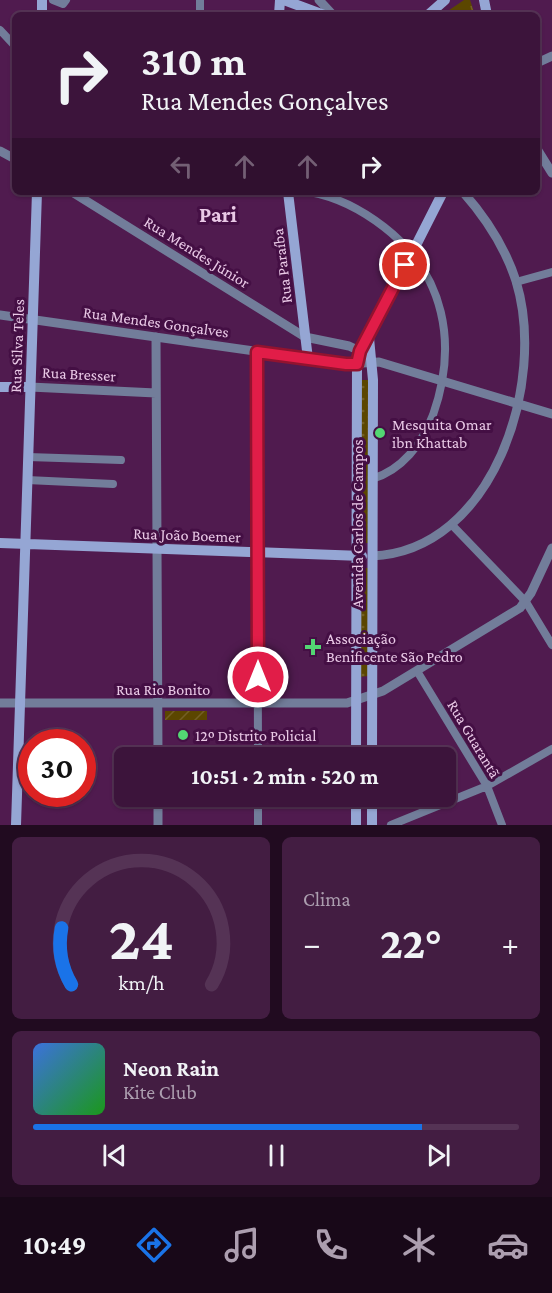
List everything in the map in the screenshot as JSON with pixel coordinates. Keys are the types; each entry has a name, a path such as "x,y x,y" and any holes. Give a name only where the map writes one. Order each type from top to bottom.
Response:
{"main road":[{"path":"284,0 299,2 318,12"},
{"path":"432,12 445,0"},
{"name":"Rua Silva Teles","path":"16,825 37,195"},
{"name":"Rua Paraíba","path":"288,195 308,359"},
{"path":"412,252 441,195"},
{"name":"Avenida Carlos de Campos","path":"372,747 373,379 369,338 412,252"},
{"name":"Avenida Carlos de Campos","path":"356,747 357,364 370,358"},
{"name":"Rua Bresser","path":"0,387 30,387"},
{"name":"Rua João Boemer","path":"0,543 372,556"},
{"path":"356,807 356,825"},
{"path":"372,807 372,825"}],"street":[{"path":"53,0 63,4 66,0"},
{"path":"319,0 330,12"},
{"path":"0,30 12,43"},
{"path":"540,154 552,173"},
{"name":"Rua Mendes Júnior","path":"77,195 305,337"},
{"path":"321,195 356,208 398,238 412,252 435,294 445,334 446,353 443,381 431,420 417,445 394,469 372,479"},
{"path":"372,556 394,554 418,547 452,525 484,486 493,470 519,403 524,370 525,333 516,282 499,241 484,216 466,195"},
{"path":"516,282 552,272"},
{"name":"Rua Mendes Gonçalves","path":"0,315 357,364"},
{"path":"156,337 158,747"},
{"path":"305,337 349,346 370,358 552,414"},
{"path":"257,352 258,747"},
{"name":"Rua Bresser","path":"30,387 156,393"},
{"path":"28,457 121,460"},
{"path":"27,480 113,484"},
{"path":"452,525 526,602 552,645"},
{"name":"Rua Rio Bonito","path":"0,704 356,702 383,691 516,611 526,602 551,551"},
{"name":"Rua Guarantã","path":"417,671 487,786 502,825"},
{"path":"391,825 487,786 552,749"},
{"path":"158,807 158,825"},
{"path":"258,807 258,825"}],"green space":[{"path":"464,0 470,0 474,12 446,12"},
{"path":"361,380 369,380 368,543 360,543"},
{"path":"360,568 368,568 368,676 360,677"},
{"path":"165,711 207,711 207,720 165,720"}],"place":[{"name":"Mesquita Omar ibn Khattab","path":"380,433"},
{"name":"Associação Benificente São Pedro","path":"313,647"},
{"name":"12º Distrito Policial","path":"183,735"}],"district":[{"name":"Pari","path":"218,214"}],"route":[{"path":"258,677 257,352 357,364 360,351 369,338 405,265"}]}
